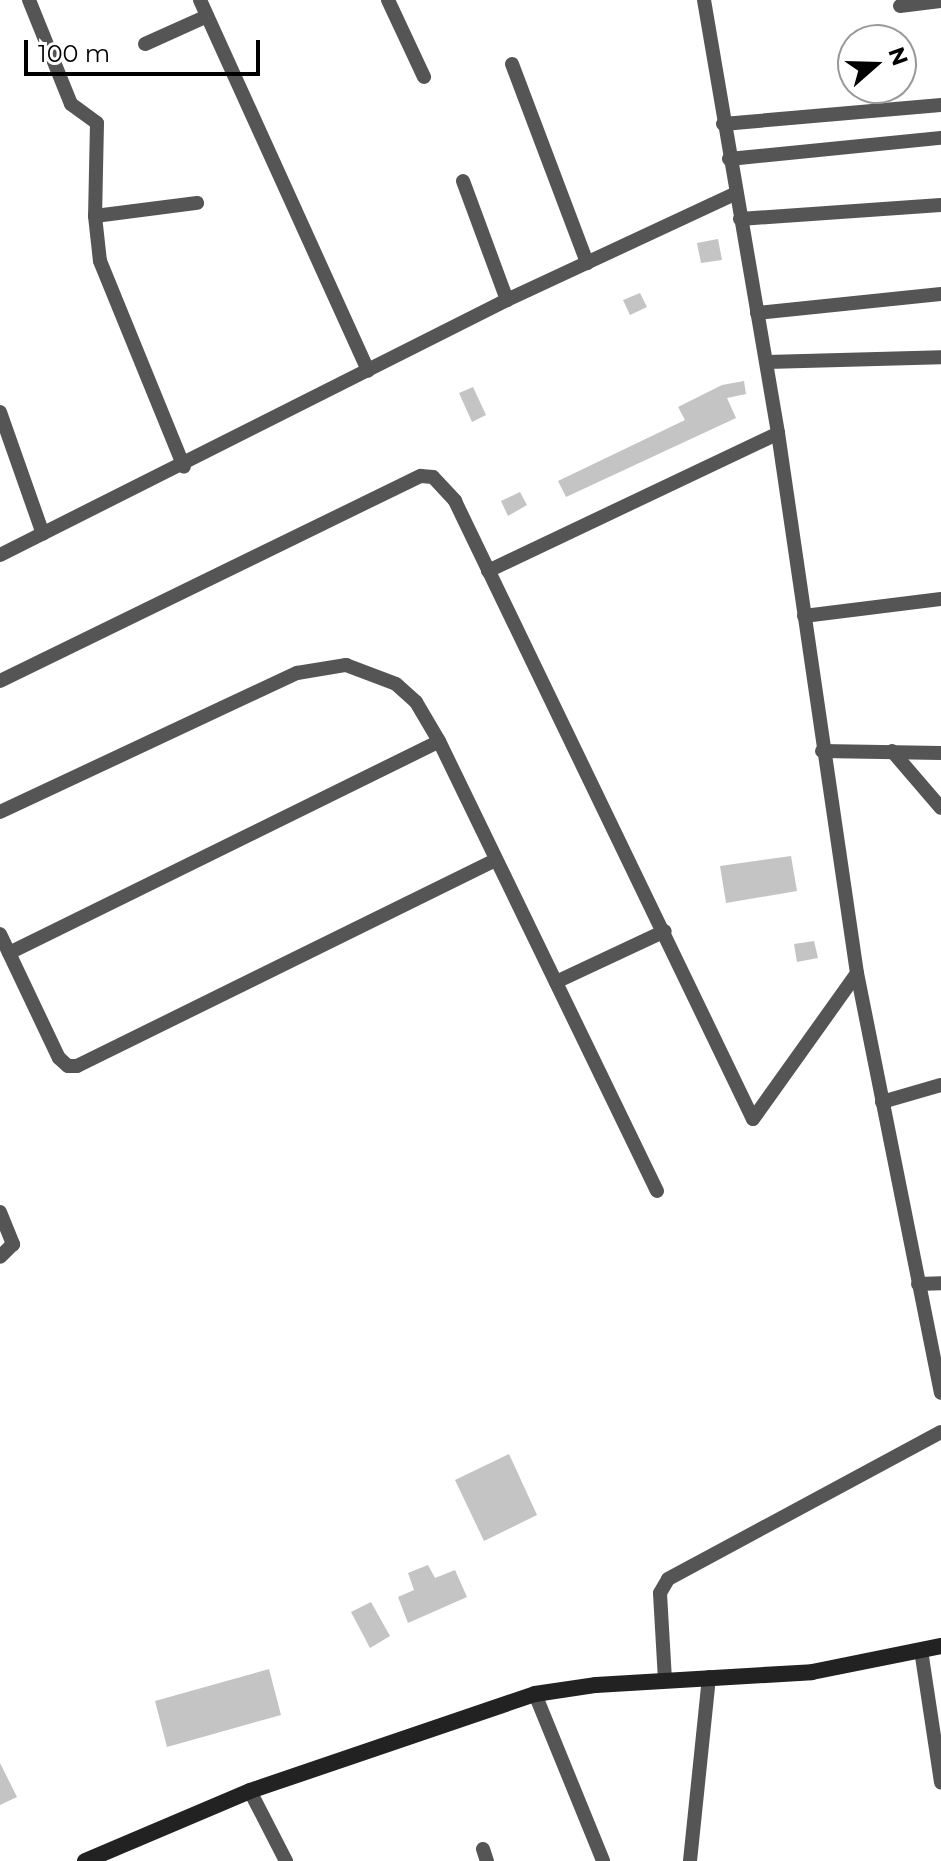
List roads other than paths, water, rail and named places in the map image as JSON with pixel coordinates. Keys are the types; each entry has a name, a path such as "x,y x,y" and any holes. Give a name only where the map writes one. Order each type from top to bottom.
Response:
{"street":[{"path":"29,0 71,104 97,123 95,216 110,289 184,467"},
{"path":"200,0 368,371"},
{"path":"388,0 424,77"},
{"path":"704,0 729,159 767,362 857,973 941,1393"},
{"path":"900,6 941,1"},
{"path":"145,44 207,16"},
{"path":"512,64 587,263"},
{"path":"723,124 941,105"},
{"path":"729,159 941,138"},
{"path":"463,181 507,300"},
{"path":"0,555 184,467 507,300 736,193"},
{"path":"95,216 197,203"},
{"path":"740,219 941,205"},
{"path":"757,313 941,294"},
{"path":"767,362 941,357"},
{"path":"0,412 43,534"},
{"path":"488,571 778,433"},
{"path":"0,681 421,476 443,484 488,571 665,931 753,1119 857,973"},
{"path":"804,616 941,599"},
{"path":"0,812 297,673 346,665 396,684 416,702 439,741 657,1191"},
{"path":"9,953 439,741"},
{"path":"822,751 941,753"},
{"path":"892,751 941,808"},
{"path":"0,934 59,1058 68,1066 77,1066 496,860"},
{"path":"556,982 665,931"},
{"path":"882,1102 941,1085"},
{"path":"0,1212 13,1244 0,1257"},
{"path":"918,1284 941,1283"},
{"path":"665,1680 660,1593 668,1579 941,1432"},
{"path":"87,1861 250,1791 535,1694 665,1680 812,1672 941,1646"},
{"path":"921,1650 941,1783"},
{"path":"690,1861 709,1677"},
{"path":"535,1694 603,1861"},
{"path":"250,1791 286,1861"}]}
